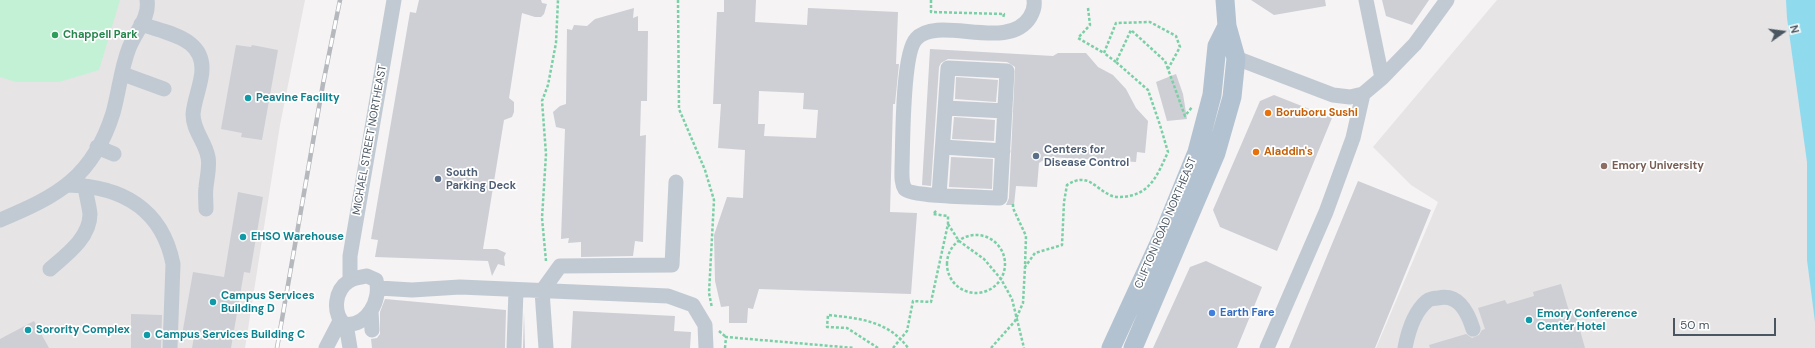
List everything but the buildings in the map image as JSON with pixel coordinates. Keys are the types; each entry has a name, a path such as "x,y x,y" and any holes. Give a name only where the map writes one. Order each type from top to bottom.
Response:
{"main road":[{"name":"CLIFTON ROAD NORTHEAST","path":"1133,348 1221,139 1232,97 1236,58 1227,26 1225,0"},
{"name":"CLIFTON ROAD NORTHEAST","path":"1111,348 1163,235 1197,152 1212,95 1217,46 1227,26"}],"street":[{"path":"0,220 55,195 67,185 78,175 118,116 123,74 129,48 146,13 147,0"},
{"name":"MICHAEL STREET NORTHEAST","path":"350,280 352,248 394,0"},
{"path":"1366,0 1382,78"},
{"path":"1236,58 1333,95 1350,97 1362,94 1382,78 1415,44 1447,0"},
{"path":"939,195 948,68 1007,71 1000,198 939,195 910,193 904,188 902,179 907,77 911,48 915,40 921,34 930,32 1011,32 1022,26 1032,14 1034,2"},
{"path":"141,24 189,41 198,50 201,58 202,76 193,113 194,126 207,150 209,159 206,209"},
{"path":"123,74 164,89"},
{"path":"1267,348 1326,212 1353,138 1362,94"},
{"path":"946,108 1004,111"},
{"path":"97,147 114,154"},
{"path":"943,147 1002,152"},
{"path":"546,348 542,291 560,266 672,265 676,182"},
{"path":"67,185 85,186 112,192 127,199 140,207 161,229 171,251 173,264 170,348"},
{"path":"50,269 71,250 87,228 90,213 85,186"},
{"path":"343,322 359,321 370,311 378,297 379,288 376,280 367,276 350,280 341,290 338,297 337,314 343,322 350,348"},
{"path":"379,288 414,296 460,287 668,296 693,305 705,325 706,348 709,348"},
{"path":"514,348 516,290"},
{"path":"1405,348 1408,331 1427,300 1442,297 1455,299 1464,307 1473,329"},
{"path":"370,311 372,330"},
{"path":"326,348 343,322"}],"path":[{"path":"547,264 542,218 546,154 543,132 542,101 548,85 556,44 558,0"},
{"path":"678,0 679,109 705,170 714,200 709,293 713,313"},
{"path":"931,0 931,12 1004,14 1002,33"},
{"path":"1024,267 1035,253 1062,245 1064,202 1067,185 1076,179 1088,180 1111,196 1123,197 1138,194 1151,185 1168,152 1148,90 1104,53 1078,38 1090,25 1088,8"},
{"path":"1104,53 1116,23 1150,22 1176,36 1180,47 1168,70"},
{"path":"1116,62 1131,30 1165,61 1185,116 1194,104"},
{"path":"991,348 1015,321 1023,303 1026,236 1013,208 1013,198"},
{"path":"893,348 907,331 913,301 930,302 948,224 948,216 933,214 936,210 943,210"},
{"path":"948,224 959,241 984,259 1001,279 1012,298 1024,348"},
{"path":"971,235 981,235 996,243 1002,251 1005,262 1001,279 995,287 986,292 975,294 961,290 953,284 948,276 947,260 948,254 953,245 959,241 971,235"},
{"path":"878,348 847,328 827,327 828,316 857,318 886,327 901,338 908,348"},
{"path":"715,327 726,337 854,348"},
{"path":"725,348 726,337"}],"shaded area":[{"path":"0,0 305,0 280,125 245,348 0,348"},
{"name":"Emory University","path":"1497,0 1806,0 1815,141 1815,348 1376,348 1438,202 1411,185 1373,147"}],"green space":[{"name":"Chappell Park","path":"0,0 120,0 99,70 59,82 16,82 0,77"}],"water":[{"path":"1786,0 1815,0 1815,322 1807,260 1807,162 1787,18"}],"railway":[{"path":"277,348 323,84 340,0"}],"place":[{"name":"Chappell Park","path":"55,35"},
{"name":"Peavine Facility","path":"248,98"},
{"name":"Boruboru Sushi","path":"1268,113"},
{"name":"Aladdin's","path":"1256,152"},
{"name":"Centers for Disease Control","path":"1036,156"},
{"name":"Emory University","path":"1604,166"},
{"name":"South Parking Deck","path":"438,179"},
{"name":"EHSO Warehouse","path":"243,237"},
{"name":"Campus Services Building D","path":"213,302"},
{"name":"Earth Fare","path":"1212,313"},
{"name":"Emory Conference Center Hotel","path":"1529,320"},
{"name":"Sorority Complex","path":"28,330"},
{"name":"Campus Services Building C","path":"147,335"}]}
